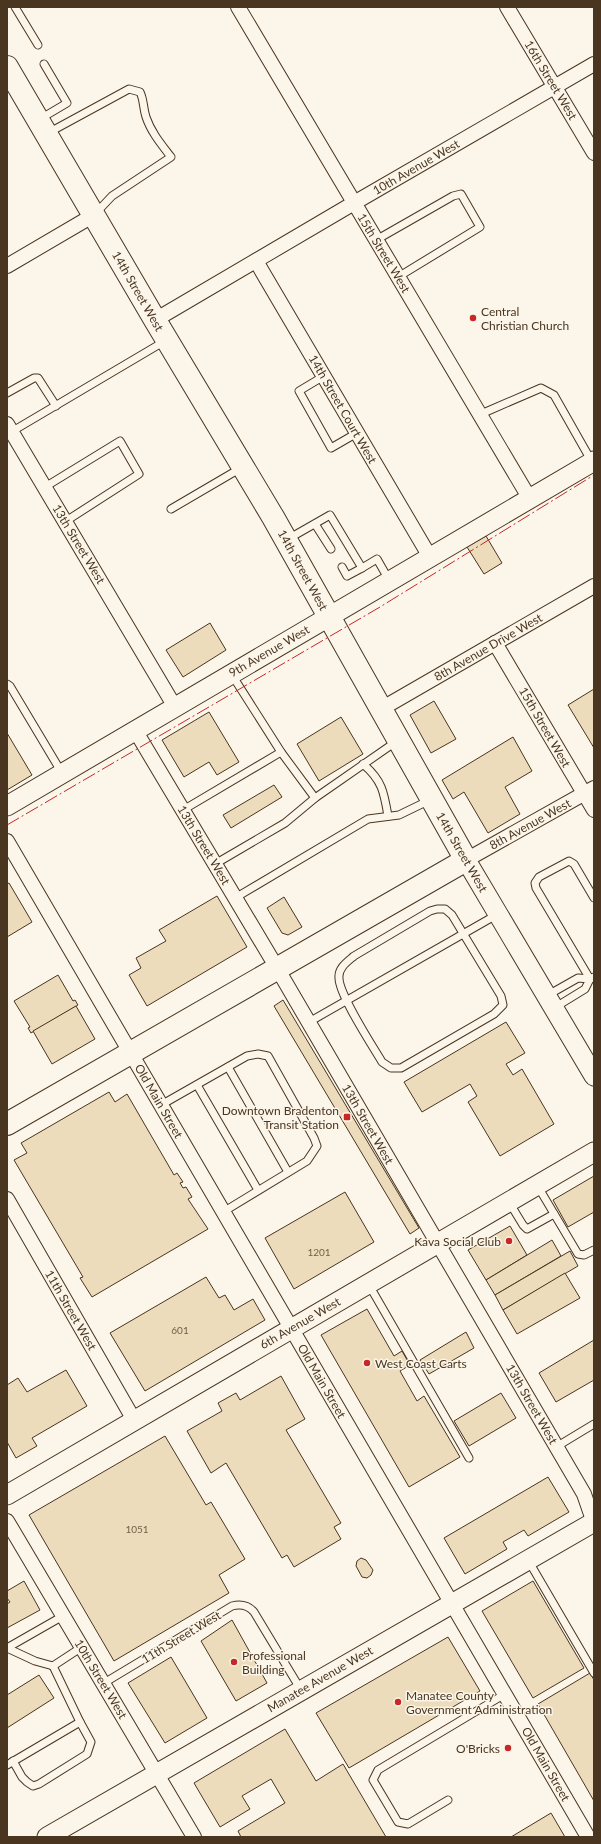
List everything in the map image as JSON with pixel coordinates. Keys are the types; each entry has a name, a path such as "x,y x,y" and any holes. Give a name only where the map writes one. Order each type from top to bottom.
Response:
{"main road":[{"name":"14th Street West","path":"7,67 155,320 287,540 431,799 594,1076"},
{"name":"9th Avenue West","path":"7,806 593,462"},
{"path":"7,1124 466,860"},
{"name":"6th Avenue West","path":"7,1495 437,1242 594,1152"},
{"name":"Manatee Avenue West","path":"47,1837 594,1522"}],"street":[{"name":"15th Street West","path":"238,7 481,414 530,499"},
{"name":"16th Street West","path":"507,7 594,153"},
{"name":"10th Avenue West","path":"155,320 594,64"},
{"path":"7,266 94,216"},
{"name":"14th Street Court West","path":"256,261 430,557"},
{"name":"13th Street West","path":"9,428 66,521 175,707"},
{"name":"8th Avenue Drive West","path":"381,709 594,586"},
{"name":"15th Street West","path":"496,643 589,791 594,810"},
{"name":"13th Street West","path":"135,730 277,968 584,1494 594,1522"},
{"name":"8th Avenue West","path":"466,860 589,791"},
{"name":"Old Main Street","path":"7,841 588,1837"},
{"name":"11th Street West","path":"7,1199 134,1420"},
{"name":"10th Street West","path":"7,1521 194,1837"}],"lane":[{"path":"15,7 38,45"},
{"path":"42,127 67,103 44,64"},
{"path":"42,127 129,89 140,92 143,99 145,115 152,131 171,157 112,196 94,216"},
{"path":"376,240 453,196 461,194 477,218 480,227 398,277"},
{"path":"9,428 56,406 167,340"},
{"path":"324,376 299,391 331,448 357,433"},
{"path":"7,393 34,378 38,378 56,406"},
{"path":"481,414 541,388 546,389 554,395 593,462"},
{"path":"45,487 120,441 139,474 66,521"},
{"path":"171,509 243,467"},
{"path":"287,540 330,515 362,568"},
{"path":"315,524 331,550"},
{"path":"342,567 347,576 377,559 389,581"},
{"path":"231,674 281,752 315,798"},
{"path":"7,684 10,686 62,773"},
{"path":"215,864 285,823 315,798 399,740"},
{"path":"183,810 281,752"},
{"path":"363,764 379,781 384,793 388,816"},
{"path":"235,898 368,819 399,815 431,799"},
{"path":"592,978 536,888 535,883 539,878 569,861 574,864 594,898"},
{"path":"437,909 445,910 452,915 464,933 501,996 503,1004 494,1014 401,1068 391,1068 382,1062 346,1001 338,979 343,964 430,911 437,909"},
{"path":"308,1022 498,914"},
{"path":"550,1002 578,978 592,978"},
{"path":"550,1002 585,989 592,978"},
{"path":"162,1105 247,1056 258,1054 268,1056 275,1068 317,1146 307,1160 223,1212"},
{"path":"228,1067 288,1172"},
{"path":"198,1085 258,1190"},
{"path":"537,1184 578,1254 584,1255 594,1250"},
{"path":"508,1201 527,1229 554,1214"},
{"path":"368,1283 469,1458"},
{"path":"556,1447 594,1424"},
{"path":"528,1560 594,1673"},
{"name":"11th Street West","path":"104,1683 232,1606 246,1606 257,1617 301,1690"},
{"path":"7,1648 63,1616"},
{"path":"53,1666 82,1647"},
{"path":"7,1648 35,1661 53,1666 91,1742 87,1754 39,1784 33,1786 27,1782 10,1763 80,1722"},
{"path":"448,1800 408,1824 398,1822 373,1780 378,1770 504,1694"}],"building":[{"path":"486,536 502,563 484,574 467,547"},
{"path":"210,623 226,650 183,677 166,650"},
{"path":"594,689 594,748 568,705"},
{"path":"434,701 456,739 431,753 410,715"},
{"path":"209,712 239,762 217,775 209,762 184,777 162,740"},
{"path":"341,717 363,754 319,781 297,744"},
{"path":"7,733 32,775 7,790"},
{"path":"513,737 532,771 505,787 520,814 488,833 464,792 453,799 442,780"},
{"path":"274,785 282,797 231,828 223,815"},
{"path":"9,883 32,922 7,937 7,884"},
{"path":"217,896 247,947 147,1006 129,975 141,968 136,958 166,941 159,930"},
{"path":"284,897 302,927 288,935 282,933 267,908"},
{"path":"58,975 73,1001 75,1000 78,1005 31,1033 28,1028 30,1027 14,1001"},
{"name":"Downtown Bradenton Transit Station","path":"283,1000 419,1228 410,1234 274,1006"},
{"path":"76,1006 95,1039 52,1064 33,1031"},
{"path":"506,1022 525,1053 506,1064 513,1075 522,1069 554,1124 500,1156 468,1102 477,1096 470,1084 422,1112 404,1082"},
{"path":"109,1092 115,1102 127,1094 174,1175 177,1173 183,1182 180,1183 183,1188 186,1187 192,1197 188,1199 208,1229 92,1297 80,1278 83,1277 14,1160 27,1153 21,1143"},
{"path":"594,1176 594,1212 568,1227 553,1200"},
{"path":"345,1192 374,1242 294,1289 265,1238"},
{"path":"510,1226 527,1255 486,1280 468,1250"},
{"path":"552,1240 561,1256 495,1295 486,1280"},
{"path":"570,1251 578,1266 503,1310 495,1295"},
{"path":"565,1273 580,1298 517,1334 503,1310"},
{"path":"206,1277 219,1298 225,1295 234,1310 253,1299 265,1320 145,1391 110,1333"},
{"path":"367,1309 394,1356 402,1351 410,1365 400,1371 417,1401 424,1396 460,1457 409,1487 321,1335"},
{"path":"466,1332 474,1348 429,1374 420,1360"},
{"path":"594,1340 594,1380 556,1402 539,1373"},
{"path":"66,1370 87,1406 32,1438 37,1446 16,1458 7,1442 7,1385 18,1378 27,1392"},
{"path":"281,1376 305,1419 286,1430 341,1523 334,1527 341,1539 294,1567 287,1555 282,1558 226,1463 211,1473 187,1431 222,1411 218,1403 236,1393 240,1400"},
{"path":"501,1393 516,1418 469,1446 454,1421"},
{"path":"165,1436 206,1505 211,1502 245,1559 219,1575 229,1593 114,1661 29,1515"},
{"path":"548,1477 569,1512 528,1536 524,1530 503,1542 507,1549 465,1574 444,1538"},
{"path":"361,1558 366,1560 373,1570 371,1575 367,1578 362,1577 356,1566 357,1561"},
{"path":"24,1581 40,1610 7,1628 7,1604 10,1602 7,1598 7,1591"},
{"path":"533,1581 584,1668 533,1698 482,1611"},
{"name":"Professional Building","path":"232,1620 267,1683 236,1701 201,1641"},
{"name":"Manatee County Government Administration","path":"448,1637 480,1691 349,1768 316,1713"},
{"path":"171,1657 207,1718 165,1743 128,1683"},
{"path":"590,1673 594,1680 594,1801 538,1704"},
{"path":"39,1675 54,1698 7,1728 7,1695"},
{"path":"285,1729 316,1781 343,1764 386,1837 241,1837 238,1831 285,1803 271,1779 242,1796 250,1809 220,1827 194,1783"},
{"path":"551,1813 565,1837 511,1837"}],"power":[{"path":"7,825 380,607 594,475"}],"place":[{"name":"Central Christian Church","path":"473,318"},
{"name":"Downtown Bradenton Transit Station","path":"347,1117"},
{"name":"Kava Social Club","path":"509,1241"},
{"name":"West Coast Carts","path":"367,1363"},
{"name":"Professional Building","path":"234,1662"},
{"name":"Manatee County Government Administration","path":"398,1702"},
{"name":"O'Bricks","path":"508,1748"}]}
